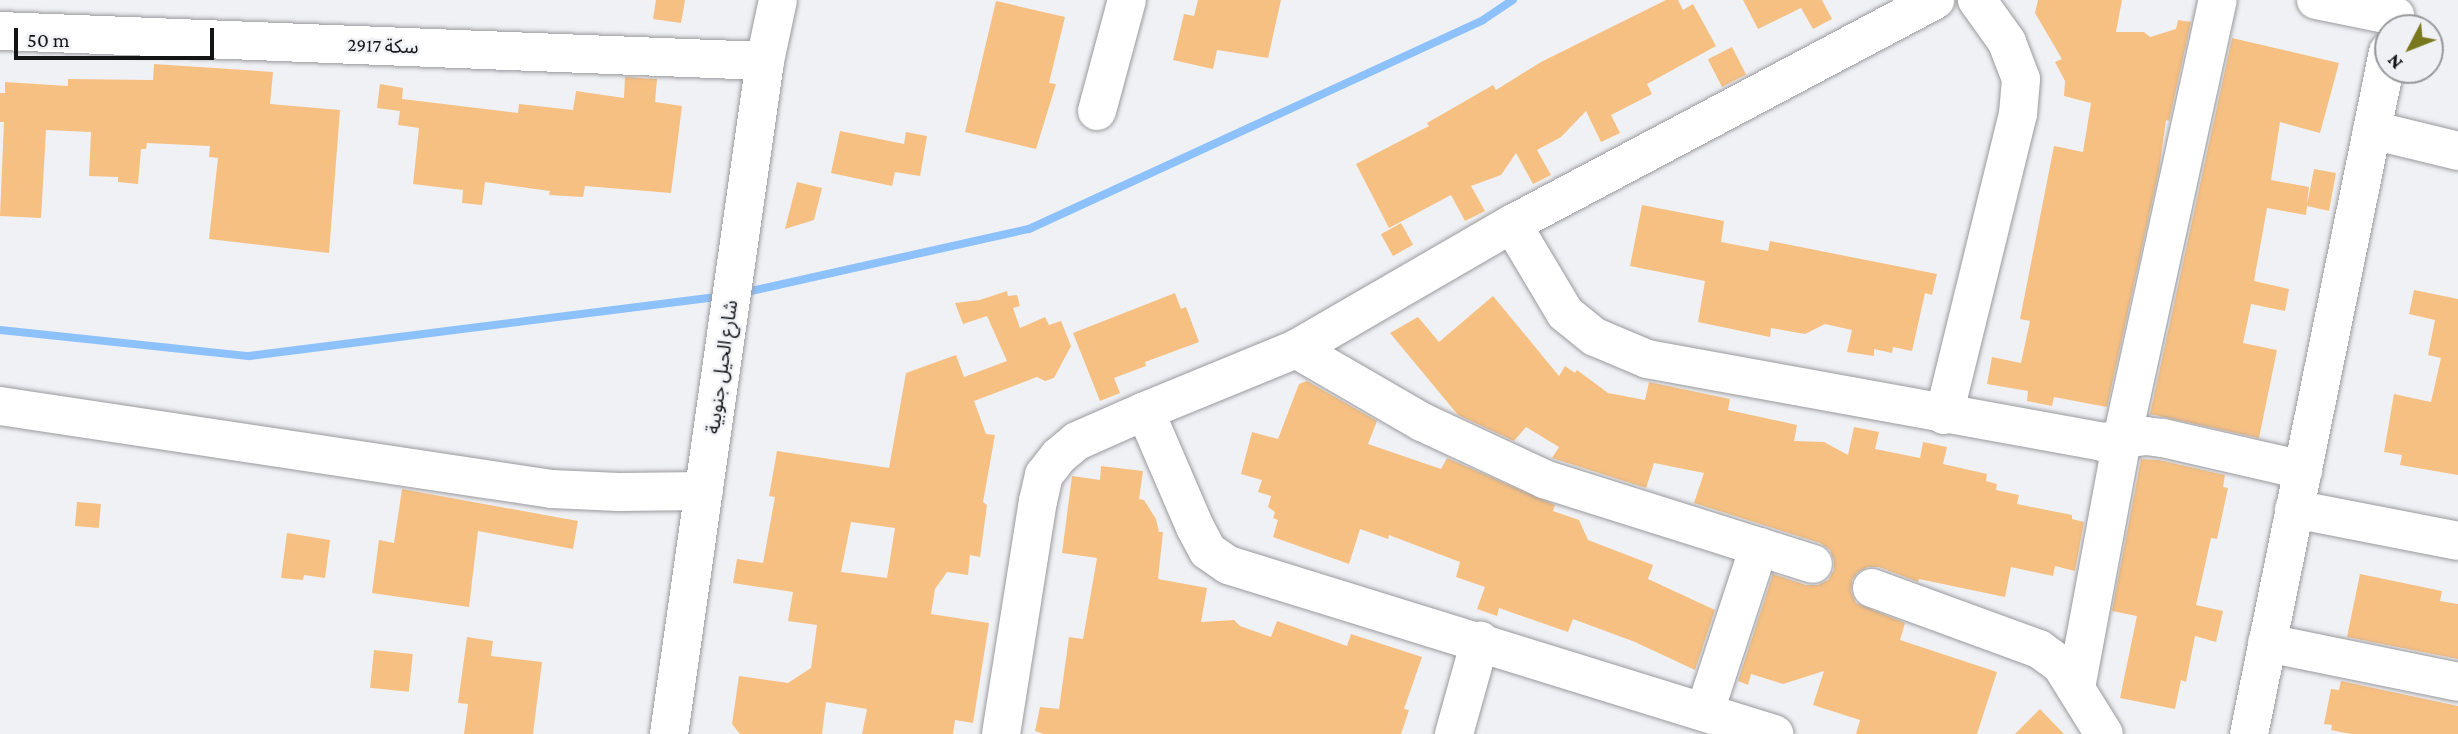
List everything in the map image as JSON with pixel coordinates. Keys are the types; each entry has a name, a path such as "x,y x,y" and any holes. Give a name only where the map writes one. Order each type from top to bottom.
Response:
{"street":[{"name":"شارع الحيل جنوبية","path":"669,734 765,61 778,0"},
{"path":"1097,111 1127,0"},
{"path":"1001,734 1044,475 1059,456 1077,441 1296,349 1512,225 1935,0"},
{"path":"1944,415 2018,114 2021,79 2007,42 1977,0"},
{"path":"2076,688 2122,439 2218,0"},
{"path":"2316,0 2374,18"},
{"name":"سكة 2917","path":"0,31 765,61"},
{"path":"2249,734 2382,84"},
{"path":"2372,130 2458,150"},
{"path":"1512,225 1565,313 1595,337 1647,359 2102,442 2146,436 2163,438 2303,470"},
{"path":"1296,349 1422,422 1544,479 1813,564"},
{"path":"0,406 552,489 619,492 704,491"},
{"path":"1145,411 1195,527 1208,551 1228,565 1774,734"},
{"path":"2294,509 2458,541"},
{"path":"1705,711 1759,547"},
{"path":"1872,588 2039,649 2061,665 2104,734"},
{"path":"1454,734 1480,641"},
{"path":"2267,643 2458,682"}],"building":[{"path":"656,0 685,0 681,23 653,19"},
{"path":"1198,0 1281,0 1268,58 1217,50 1213,69 1173,60 1184,14 1194,16"},
{"path":"1666,0 1678,0 1683,10 1693,4 1716,46 1647,84 1652,94 1611,115 1620,133 1601,142 1586,111 1561,137 1537,150 1551,175 1533,184 1516,153 1501,175 1471,186 1485,211 1465,221 1451,195 1389,228 1356,164 1429,126 1427,123 1493,85 1496,90 1541,62"},
{"path":"1743,0 1822,0 1832,19 1813,29 1801,8 1758,29"},
{"path":"2038,0 2122,0 2116,32 2144,32 2150,37 2176,29 2178,20 2191,22 2169,121 2166,120 2159,170 2107,407 2054,397 2052,406 2027,401 2028,391 1987,384 1992,357 2021,363 2030,321 2020,319 2054,146 2083,152 2091,103 2064,96 2065,81 2055,62 2062,59 2035,13"},
{"path":"996,1 1065,17 1049,83 1056,84 1036,149 965,132"},
{"path":"2232,38 2339,63 2320,133 2280,122 2271,180 2309,187 2307,205 2314,169 2336,173 2329,211 2307,206 2306,215 2267,208 2254,281 2289,289 2285,311 2251,304 2243,343 2277,350 2259,438 2150,414"},
{"path":"1732,47 1746,75 1722,87 1708,59"},
{"path":"154,64 273,72 270,104 340,110 329,253 209,239 218,158 209,157 210,146 147,143 146,149 141,149 138,184 118,182 118,177 89,176 91,132 46,130 41,218 0,216 4,122 0,122 0,93 5,93 5,82 68,86 68,79 153,80"},
{"path":"625,77 657,79 655,102 682,106 671,193 585,186 583,197 549,195 550,191 485,182 482,205 462,203 463,190 413,184 419,128 398,125 400,111 377,108 380,84 403,88 402,99 518,113 519,104 573,110 576,91 624,98"},
{"path":"840,131 904,144 906,132 927,136 920,176 895,172 892,186 831,173"},
{"path":"797,182 822,188 814,220 785,229"},
{"path":"1642,205 1724,221 1721,242 1768,251 1770,241 1937,274 1932,295 1925,293 1912,351 1893,347 1892,353 1874,349 1874,356 1847,352 1852,330 1825,324 1805,334 1771,328 1770,337 1698,322 1705,281 1630,266"},
{"path":"1401,223 1413,245 1393,256 1381,234"},
{"path":"2414,290 2458,299 2458,475 2400,465 2402,455 2384,452 2394,394 2431,402 2441,358 2428,355 2435,320 2409,314"},
{"path":"1007,291 1008,296 1017,295 1020,306 1013,308 1020,328 1045,317 1049,325 1061,321 1071,346 1054,378 1045,381 1037,377 974,401 986,434 995,435 983,502 987,505 980,557 970,555 968,575 947,572 935,589 931,614 989,623 973,723 955,720 953,734 862,734 867,709 826,702 822,734 740,734 732,724 739,676 788,683 811,668 817,625 788,621 793,592 733,583 737,559 763,563 775,497 769,496 777,451 889,468 906,373 956,355 964,377 1007,361 987,316 963,324 955,303 980,300","holes":["851,522 895,528 887,578 841,572"]},
{"path":"1175,293 1181,309 1186,307 1199,342 1145,362 1146,366 1114,378 1120,393 1100,401 1073,333"},
{"path":"1493,296 1559,376 1565,366 1575,373 1577,370 1608,393 1645,400 1649,382 1730,399 1728,410 1797,425 1794,441 1824,442 1848,455 1854,427 1879,432 1875,449 1920,458 1923,442 1947,447 1943,464 1987,474 1986,481 1997,484 1996,490 2019,495 2017,504 2072,515 2072,519 2084,522 2075,571 2055,566 2053,576 2011,567 2005,597 1919,579 1918,582 1879,567 1868,567 1858,572 1852,580 1851,592 1856,603 1905,623 1900,640 1997,672 1977,734 1856,734 1860,720 1813,705 1824,671 1783,684 1751,674 1748,685 1738,681 1773,574 1806,585 1818,585 1828,580 1834,570 1830,550 1820,543 1694,503 1704,473 1654,463 1646,488 1552,458 1559,447 1526,427 1514,441 1458,415 1390,333 1418,317 1439,342"},
{"path":"1307,381 1377,421 1368,444 1441,469 1447,458 1555,505 1553,511 1579,520 1588,540 1653,565 1648,579 1715,610 1695,670 1635,642 1573,619 1568,632 1499,608 1497,616 1477,609 1485,587 1456,577 1460,562 1389,535 1388,539 1360,529 1349,564 1273,537 1278,520 1273,518 1275,512 1268,507 1271,496 1258,492 1262,480 1241,474 1252,432 1278,439 1299,384"},
{"path":"2141,459 2159,460 2225,475 2223,487 2228,488 2217,539 2211,538 2196,605 2223,611 2216,642 2195,636 2186,682 2181,680 2175,709 2120,698 2137,616 2112,611"},
{"path":"1101,466 1143,471 1139,499 1144,500 1156,519 1159,532 1163,532 1158,579 1207,588 1201,622 1234,620 1240,626 1271,637 1277,621 1347,646 1351,634 1422,657 1404,709 1409,710 1401,734 1044,734 1035,731 1040,707 1059,709 1069,637 1083,639 1097,558 1062,553 1072,476 1100,480"},
{"path":"402,489 578,521 573,549 478,531 469,607 372,593 379,540 394,543"},
{"path":"77,502 101,504 99,528 75,526"},
{"path":"287,533 330,540 325,578 304,575 303,580 281,578"},
{"path":"2360,574 2442,591 2440,601 2458,604 2458,659 2347,637"},
{"path":"467,637 493,641 491,656 542,662 533,734 464,734 468,704 458,703"},
{"path":"374,650 413,654 409,692 370,688"},
{"path":"2341,681 2458,706 2458,734 2351,734 2331,730 2332,725 2324,724 2331,689 2339,690"},
{"path":"2040,709 2064,734 2015,734"}],"waterway":[{"path":"742,293 1029,229 1483,20 1513,0"},
{"path":"0,330 249,356 722,296"}]}
